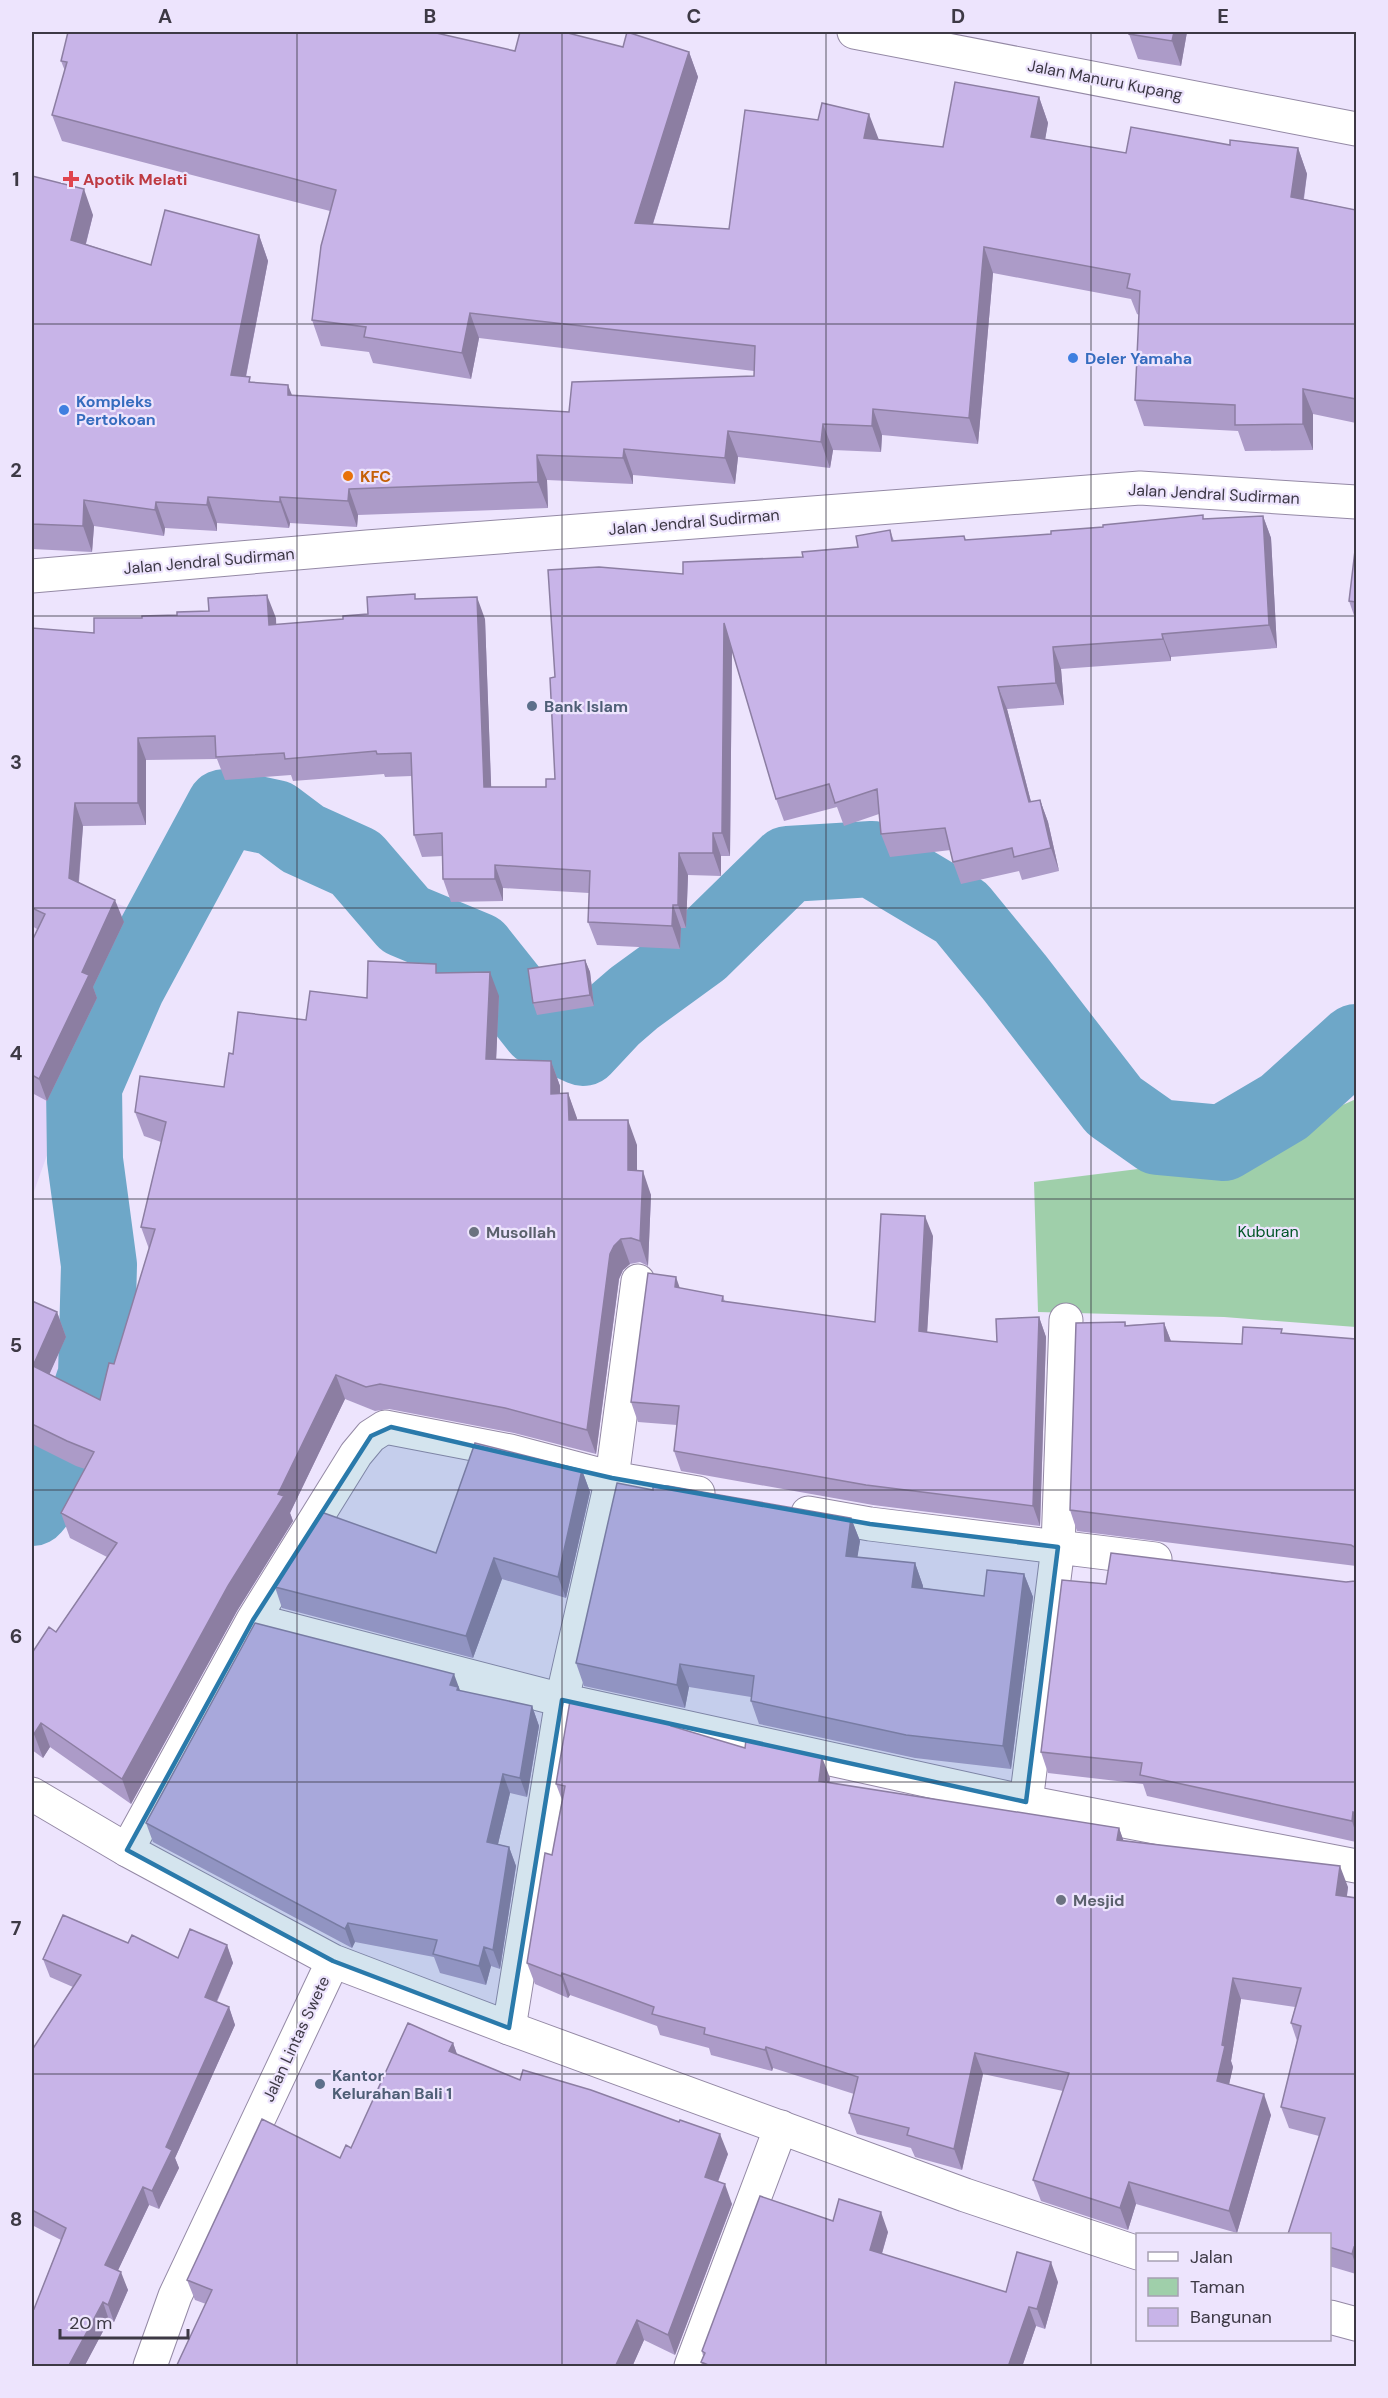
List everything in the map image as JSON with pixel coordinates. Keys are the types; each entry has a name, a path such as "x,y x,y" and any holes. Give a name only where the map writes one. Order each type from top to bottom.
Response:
{"main road":[{"name":"Jalan Manuru Kupang","path":"854,32 1356,129"},
{"name":"Jalan Jendral Sudirman","path":"32,576 367,547 1140,488 1356,502"},
{"path":"509,2028 562,1700 612,1478 638,1281"},
{"path":"1026,1802 1058,1547 1066,1320"},
{"path":"126,1850 253,1620 356,1454 371,1436 385,1427 510,1451 612,1478 729,1499"},
{"path":"776,1507 870,1524 1185,1563"},
{"path":"253,1620 562,1700 1026,1802 1356,1866"},
{"name":"Jalan Lintas Swete","path":"32,1794 126,1850 333,1961 175,2296 150,2367"},
{"path":"333,1961 965,2195 1136,2253"},
{"path":"691,2367 781,2127"},
{"path":"1331,2318 1356,2324"}],"highlighted area":[{"path":"391,1427 612,1478 870,1524 1058,1547 1026,1802 562,1700 509,2028 333,1961 127,1850 253,1620 371,1436"}],"shaded area":[{"path":"32,874 135,910 32,1197"},
{"path":"32,1313 68,1336 84,1395 59,1456 32,1485"}],"green space":[{"name":"Kuburan","path":"1356,1099 1356,1327 1224,1317 1038,1312 1034,1182 1154,1167 1260,1142"}],"building":[{"path":"68,32 432,32 515,51 520,32 564,32 623,47 627,32 689,52 635,223 729,229 745,110 818,120 822,103 869,114 864,138 943,147 955,82 1039,97 1031,137 1126,153 1131,127 1230,145 1230,140 1298,148 1291,197 1356,210 1356,399 1303,389 1303,424 1235,425 1235,405 1135,400 1140,291 1127,288 1130,274 984,247 969,418 873,409 872,426 823,424 821,442 728,431 725,458 624,449 623,458 537,455 538,482 349,489 348,501 280,497 280,502 208,497 207,505 156,502 155,510 84,500 83,526 32,524 32,176 84,189 71,240 151,265 165,210 259,235 231,375 250,377 249,382 288,385 288,395 569,412 572,382 754,376 755,346 470,313 462,353 364,337 366,327 312,320 321,246 336,190 52,115 67,62 61,61"},
{"path":"1129,32 1174,32 1172,41 1129,34"},
{"path":"1203,515 1203,519 1263,516 1269,625 1162,634 1163,639 1053,647 1056,683 998,687 1029,802 1040,800 1051,848 1014,857 1012,848 953,862 945,828 881,834 877,789 835,803 829,784 776,799 724,623 722,833 713,833 713,853 679,853 678,905 673,905 672,926 588,922 590,871 495,865 495,879 443,879 442,833 414,835 411,753 377,754 376,751 285,759 284,753 216,757 215,736 138,738 138,803 75,803 69,878 115,900 82,972 89,975 39,1079 32,1075 32,941 45,914 32,908 32,628 94,633 94,618 142,618 142,616 177,615 177,612 209,611 208,598 267,595 269,625 343,619 343,616 368,614 367,597 415,594 415,599 477,597 484,787 546,787 546,779 555,779 550,678 555,677 548,570 599,567 683,574 683,562 803,557 802,552 858,547 856,536 890,530 892,541 964,536 965,540 1051,534 1051,531"},
{"path":"1356,542 1356,602 1349,601"},
{"path":"585,960 590,995 533,1003 528,969"},
{"path":"368,961 436,964 436,973 490,972 486,1059 551,1061 551,1094 568,1093 569,1120 628,1120 628,1170 643,1171 640,1241 631,1238 621,1239 610,1254 587,1430 505,1408 380,1384 366,1387 336,1375 278,1494 284,1496 228,1586 122,1779 41,1723 34,1734 32,1732 32,1653 49,1627 56,1632 117,1543 61,1513 94,1452 32,1424 32,1301 57,1312 33,1366 100,1400 109,1363 114,1364 155,1229 141,1227 166,1122 135,1112 140,1076 224,1087 229,1053 233,1054 238,1012 306,1020 310,991 367,998"},
{"path":"881,1214 925,1216 919,1331 997,1342 996,1319 1039,1317 1033,1506 866,1485 674,1451 679,1406 631,1402 648,1273 676,1277 675,1287 723,1296 722,1301 875,1322"},
{"path":"1125,1322 1125,1326 1164,1323 1165,1341 1242,1344 1243,1327 1282,1329 1281,1333 1356,1339 1356,1548 1351,1545 1070,1510 1076,1323"},
{"path":"475,1443 582,1470 558,1577 494,1558 466,1636 275,1587 321,1512 436,1553"},
{"path":"617,1483 653,1490 653,1485 668,1486 851,1518 846,1556 915,1563 912,1587 984,1596 987,1570 1024,1574 1003,1746 906,1735 751,1701 754,1676 680,1664 677,1685 576,1663"},
{"path":"1111,1553 1346,1582 1356,1580 1356,1813 1353,1812 1352,1821 1140,1775 1142,1763 1041,1752 1062,1580 1106,1584"},
{"path":"255,1623 454,1674 450,1685 458,1687 457,1690 532,1706 520,1778 503,1774 487,1842 509,1847 493,1950 484,1947 479,1966 433,1954 437,1940 348,1923 345,1929 146,1823"},
{"path":"570,1701 671,1724 671,1726 745,1748 746,1740 822,1757 819,1781 1119,1828 1117,1840 1340,1866 1336,1895 1356,1898 1356,2248 1354,2247 1352,2254 1331,2248 1331,2233 1288,2233 1325,2118 1281,2107 1301,2026 1291,2023 1301,1988 1233,1978 1222,2045 1225,2046 1217,2081 1264,2094 1229,2211 1129,2182 1120,2208 1033,2180 1069,2073 975,2053 954,2149 907,2135 909,2128 849,2113 858,2077 766,2047 765,2050 704,2034 705,2028 652,2014 654,2007 562,1973 561,1976 527,1963 545,1853 552,1855 565,1786 556,1784"},
{"path":"63,1915 128,1943 132,1935 178,1958 190,1929 227,1945 205,1997 229,2007 166,2147 172,2150 152,2191 143,2187 105,2265 121,2272 108,2305 103,2302 68,2367 32,2367 32,2308 34,2309 66,2228 32,2210 32,2050 81,1975 43,1959"},
{"path":"408,2023 453,2043 449,2051 520,2080 523,2070 591,2090 679,2122 680,2120 720,2134 705,2177 725,2184 668,2335 637,2320 615,2367 176,2367 212,2290 187,2280 262,2119 340,2158 346,2145 351,2148"},
{"path":"760,2196 833,2221 839,2199 881,2212 870,2250 1006,2292 1017,2252 1051,2262 1037,2309 1029,2307 1008,2367 713,2367 701,2362 705,2353 702,2351"}],"waterway":[{"path":"32,1508 63,1471 96,1375 99,1265 85,1160 84,1086 127,987 224,807 275,818 303,839 356,863 405,920 477,950 539,1028 583,1048 612,1017 634,998 700,950 788,864 872,859 961,912 1114,1106 1158,1137 1223,1143 1284,1107 1356,1042"}],"place":[{"name":"Apotik Melati","path":"71,179"},
{"name":"Deler Yamaha","path":"1073,358"},
{"name":"Kompleks Pertokoan","path":"64,410"},
{"name":"KFC","path":"348,476"},
{"name":"Bank Islam","path":"532,706"},
{"name":"Musollah","path":"474,1232"},
{"name":"Mesjid","path":"1061,1900"},
{"name":"Kantor Kelurahan Bali 1","path":"320,2084"}]}
